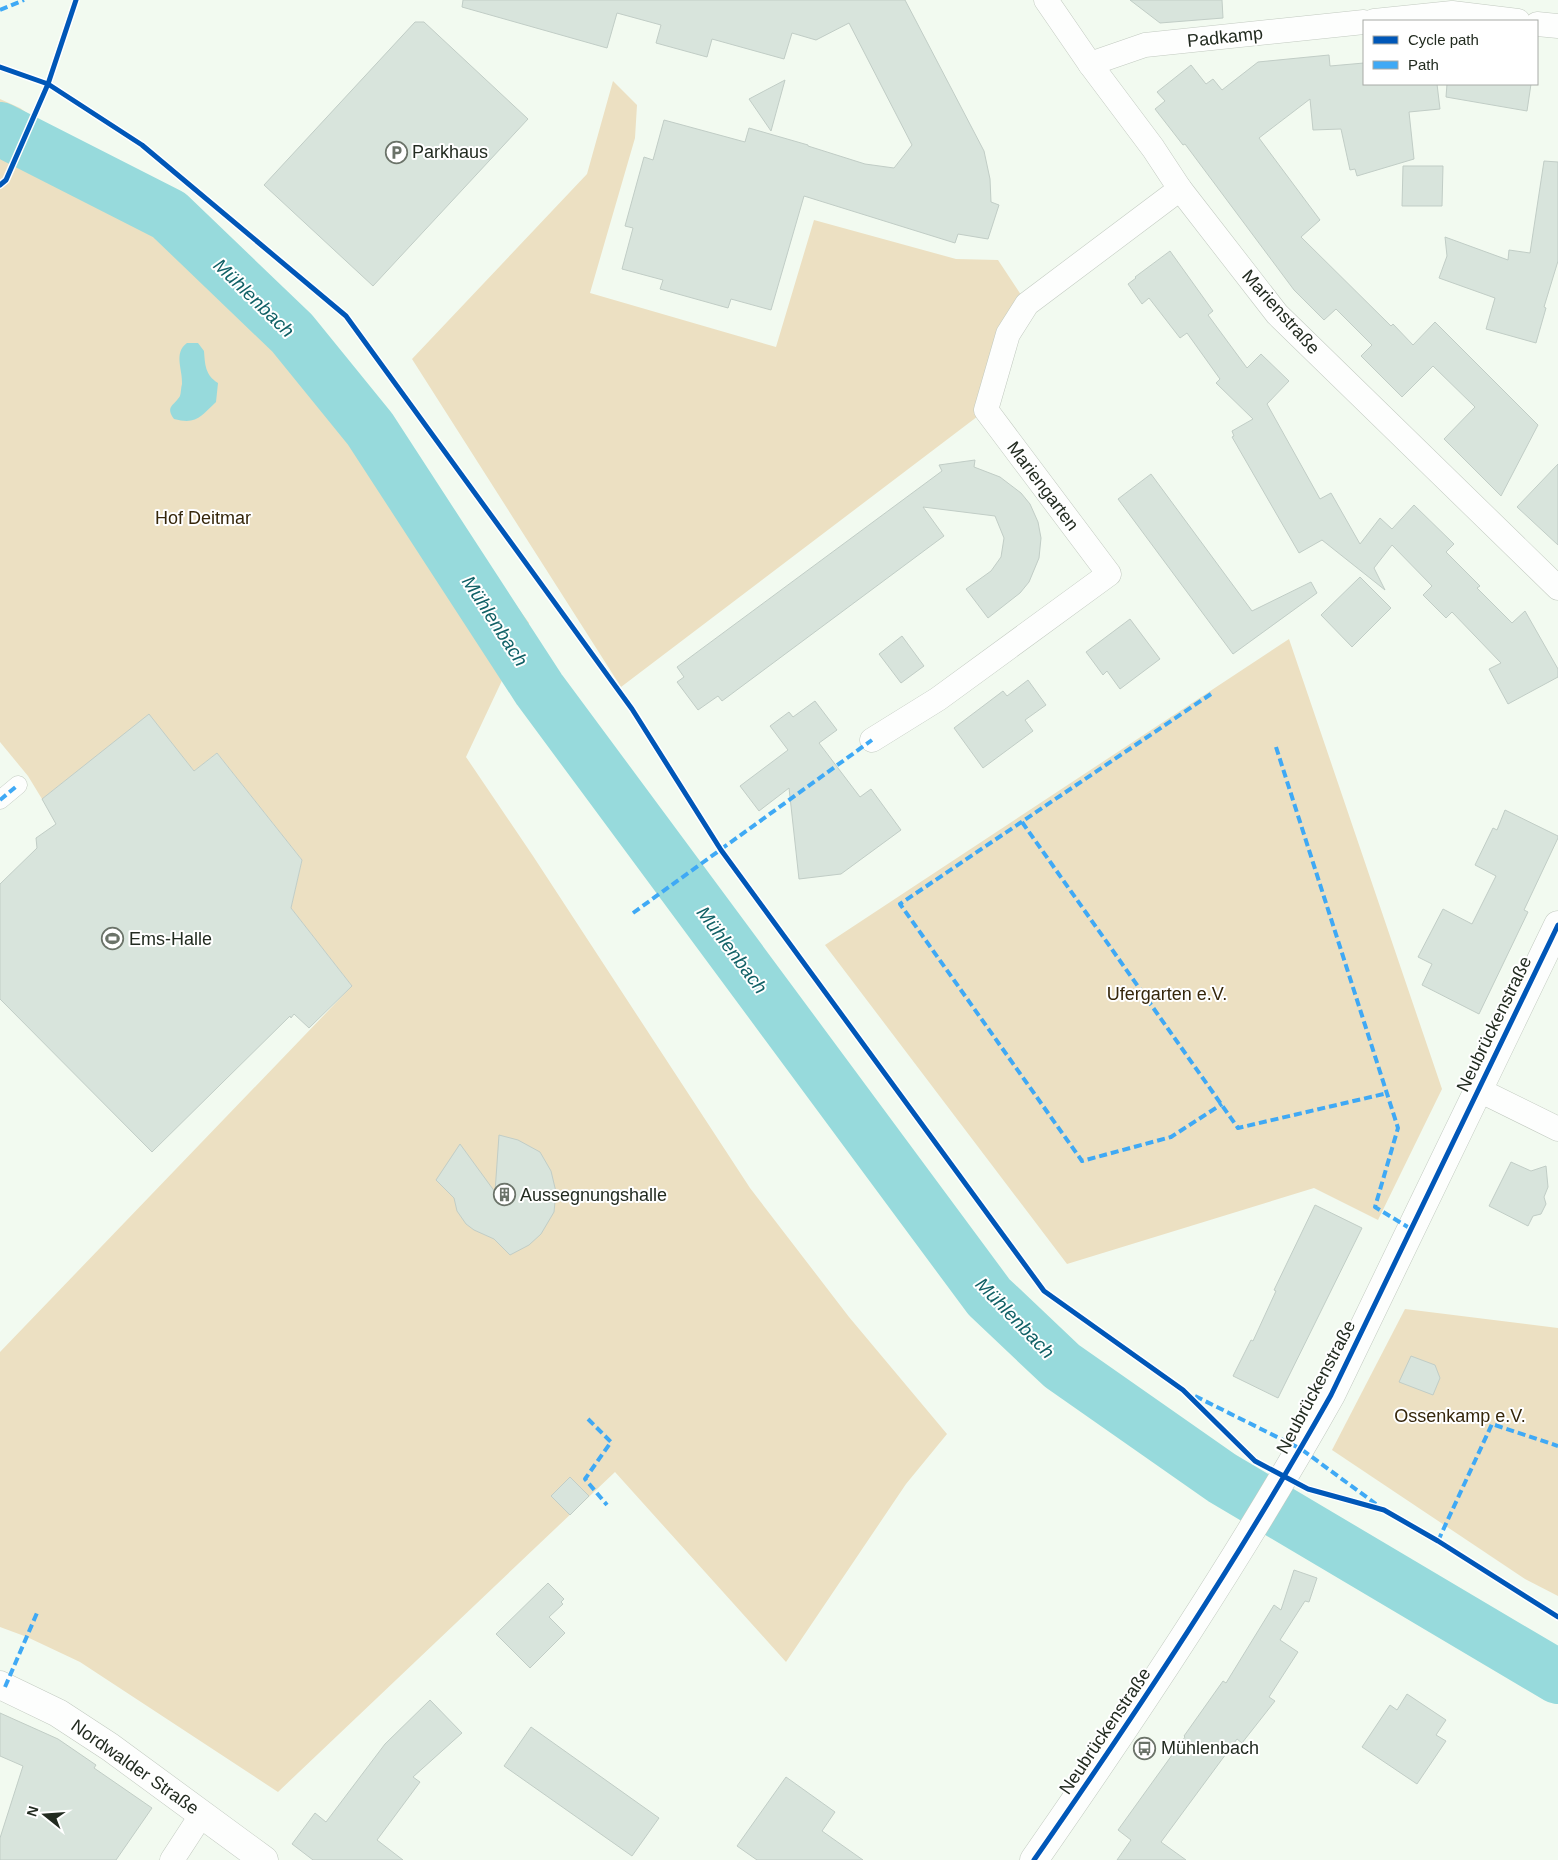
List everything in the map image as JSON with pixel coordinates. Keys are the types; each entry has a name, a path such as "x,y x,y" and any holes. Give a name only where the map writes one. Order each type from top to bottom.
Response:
{"street":[{"name":"Marienstraße","path":"1046,0 1090,64 1153,148 1180,189 1277,314 1558,588"},
{"path":"1380,20 1453,7 1513,20"},
{"name":"Padkamp","path":"1090,64 1145,45 1363,22"},
{"path":"1538,24 1558,26"},
{"name":"Mariengarten","path":"872,740 938,699 1110,574 986,410 1008,334 1027,304 1180,189"},
{"path":"0,800 18,784"},
{"name":"Neubrückenstraße","path":"1034,1860 1121,1734 1301,1449 1335,1386 1558,925"},
{"name":"Neubrückenstraße","path":"1477,1090 1558,1129"},
{"name":"Nordwalder Straße","path":"0,1685 58,1713 110,1747 264,1860"},
{"path":"172,1860 202,1814"}],"green space":[{"path":"613,81 637,105 635,138 590,293 776,347 814,220 956,259 998,260 1027,304 986,410 621,687 412,359 587,174"},
{"name":"Hof Deitmar","path":"0,99 20,108 169,215 327,345 529,623 466,757 750,1188 849,1317 947,1434 906,1484 786,1662 615,1472 278,1792 80,1662 27,1637 0,1627 0,1352 352,986 291,908 302,860 217,753 194,771 149,715 42,799 28,776 0,742"},
{"name":"Ufergarten e.V.","path":"1289,639 1442,1089 1378,1220 1314,1188 1067,1264 825,945"},
{"name":"Ossenkamp e.V.","path":"1405,1309 1558,1328 1558,1596 1525,1579 1332,1450"}],"water":[{"path":"187,343 198,343 204,351 205,365 208,373 218,383 216,402 198,418 182,421 174,419 170,409 180,395 182,379 180,352"}],"building":[{"path":"463,0 905,0 984,151 990,179 991,202 999,205 988,239 958,234 955,243 804,196 771,310 731,299 728,308 660,289 663,280 622,269 633,228 625,226 644,157 653,160 664,120 745,142 749,128 865,164 894,168 912,145 849,23 816,40 792,33 784,59 712,39 707,57 656,43 661,25 617,13 607,48 462,7"},
{"path":"1130,0 1222,0 1223,18 1160,23"},
{"name":"Parkhaus","path":"415,22 424,22 528,119 373,286 264,185"},
{"path":"1329,55 1330,66 1363,63 1363,85 1437,85 1440,109 1409,112 1414,159 1357,176 1355,169 1350,170 1341,129 1313,130 1310,99 1259,138 1320,220 1301,237 1391,326 1393,324 1413,345 1435,322 1538,425 1501,496 1444,439 1475,407 1433,366 1402,397 1361,356 1372,345 1336,309 1324,320 1294,290 1185,144 1183,145 1155,109 1165,101 1157,92 1191,65 1206,84 1213,79 1222,90 1258,62"},
{"path":"785,80 771,131 749,99"},
{"path":"1447,85 1531,85 1527,111 1446,97"},
{"path":"1544,161 1558,162 1558,261 1544,307 1546,308 1536,343 1486,329 1495,298 1439,278 1447,256 1445,237 1508,260 1509,250 1530,253"},
{"path":"1403,166 1443,166 1442,206 1402,206"},
{"path":"1170,251 1213,311 1208,315 1247,368 1261,354 1289,381 1267,404 1320,499 1331,493 1360,544 1380,518 1392,529 1414,505 1454,544 1446,552 1480,586 1477,588 1512,623 1525,611 1558,669 1558,677 1508,704 1489,669 1501,663 1452,612 1446,618 1423,595 1432,586 1392,545 1374,568 1385,590 1322,540 1299,553 1232,437 1234,436 1232,431 1253,419 1216,383 1220,379 1187,333 1180,338 1149,298 1142,304 1128,284"},
{"path":"975,460 974,467 1000,477 1021,493 1030,504 1038,522 1041,538 1039,558 1029,582 1020,593 988,618 966,589 991,571 1001,557 1004,538 995,516 923,507 944,536 722,701 718,696 698,710 677,682 684,677 677,667 942,471 939,465"},
{"path":"1558,464 1558,545 1517,507"},
{"path":"1151,474 1252,611 1311,582 1317,593 1233,654 1118,499"},
{"path":"1360,577 1391,608 1352,647 1321,615"},
{"path":"1130,619 1160,659 1120,689 1107,671 1103,675 1086,652"},
{"path":"902,636 924,666 901,683 879,654"},
{"path":"1028,680 1046,705 1025,720 1033,731 983,768 954,728 1003,691 1007,696"},
{"path":"815,701 837,730 819,743 860,797 871,789 901,830 841,874 799,879 789,788 759,811 740,786 788,750 770,726 789,712 793,717"},
{"name":"Ems-Halle","path":"149,714 194,771 217,753 302,860 291,908 352,986 309,1028 294,1014 291,1018 290,1016 152,1152 0,999 0,884 37,848 36,838 56,824 42,799"},
{"path":"1505,810 1558,836 1558,838 1524,910 1528,912 1479,1014 1422,985 1432,964 1418,957 1443,909 1472,924 1496,876 1475,865 1493,828 1497,830"},
{"name":"Aussegnungshalle","path":"499,1135 518,1140 540,1152 551,1171 556,1192 554,1212 541,1234 529,1245 510,1255 494,1239 474,1230 466,1224 457,1211 454,1198 436,1180 460,1144 495,1192"},
{"path":"1511,1162 1531,1171 1546,1166 1548,1187 1544,1197 1546,1204 1541,1214 1533,1216 1528,1226 1489,1206"},
{"path":"1315,1205 1362,1228 1278,1398 1233,1376 1251,1340 1253,1341 1276,1291 1274,1290"},
{"path":"1411,1356 1435,1365 1440,1378 1433,1395 1399,1382"},
{"path":"570,1477 589,1496 570,1515 551,1496"},
{"path":"1294,1570 1317,1578 1309,1602 1305,1601 1280,1640 1298,1652 1269,1697 1275,1701 1242,1743 1237,1739 1161,1842 1186,1860 1117,1860 1131,1840 1118,1830 1223,1681 1226,1683 1274,1605 1281,1610"},
{"path":"548,1583 564,1599 561,1602 563,1604 549,1617 565,1633 530,1668 496,1634"},
{"path":"1407,1694 1446,1720 1436,1735 1446,1741 1417,1784 1362,1747 1390,1705 1397,1710"},
{"path":"430,1700 462,1733 413,1777 420,1782 377,1840 403,1860 313,1860 292,1844 315,1813 326,1822 385,1744"},
{"path":"0,1713 58,1739 96,1765 94,1768 152,1808 116,1860 0,1860 0,1838 23,1766 0,1756"},
{"path":"531,1727 659,1818 632,1856 504,1766"},
{"path":"786,1777 835,1812 822,1831 863,1860 757,1860 737,1846"}],"waterway":[{"name":"Mühlenbach","path":"0,129 169,215 292,333 370,429 539,689 989,1297 1062,1366 1222,1478 1558,1677"}],"marked path":[{"path":"0,10 24,0"},
{"path":"1211,694 900,904 1082,1161 1171,1137 1222,1104"},
{"path":"633,913 872,740"},
{"path":"1276,747 1398,1128 1375,1207 1411,1229"},
{"path":"0,800 18,785"},
{"path":"1022,822 1238,1128 1388,1093"},
{"path":"1195,1396 1301,1449 1376,1504"},
{"path":"588,1419 611,1442 585,1479 607,1505"},
{"path":"1438,1541 1492,1424 1558,1446"},
{"path":"5,1687 37,1613"}],"cycle path":[{"path":"0,185 6,180 48,84 76,0"},
{"path":"0,67 48,84 142,145 346,316 632,709 721,850 1044,1291 1183,1390 1255,1461 1308,1489 1384,1510 1438,1541 1558,1617"},
{"path":"1034,1860 1188,1631 1297,1455 1331,1395 1558,925"}],"place":[{"name":"Parkhaus","path":"396,152"},
{"name":"Ems-Halle","path":"113,939"},
{"name":"Aussegnungshalle","path":"504,1195"},
{"name":"Mühlenbach","path":"1145,1748"}]}
